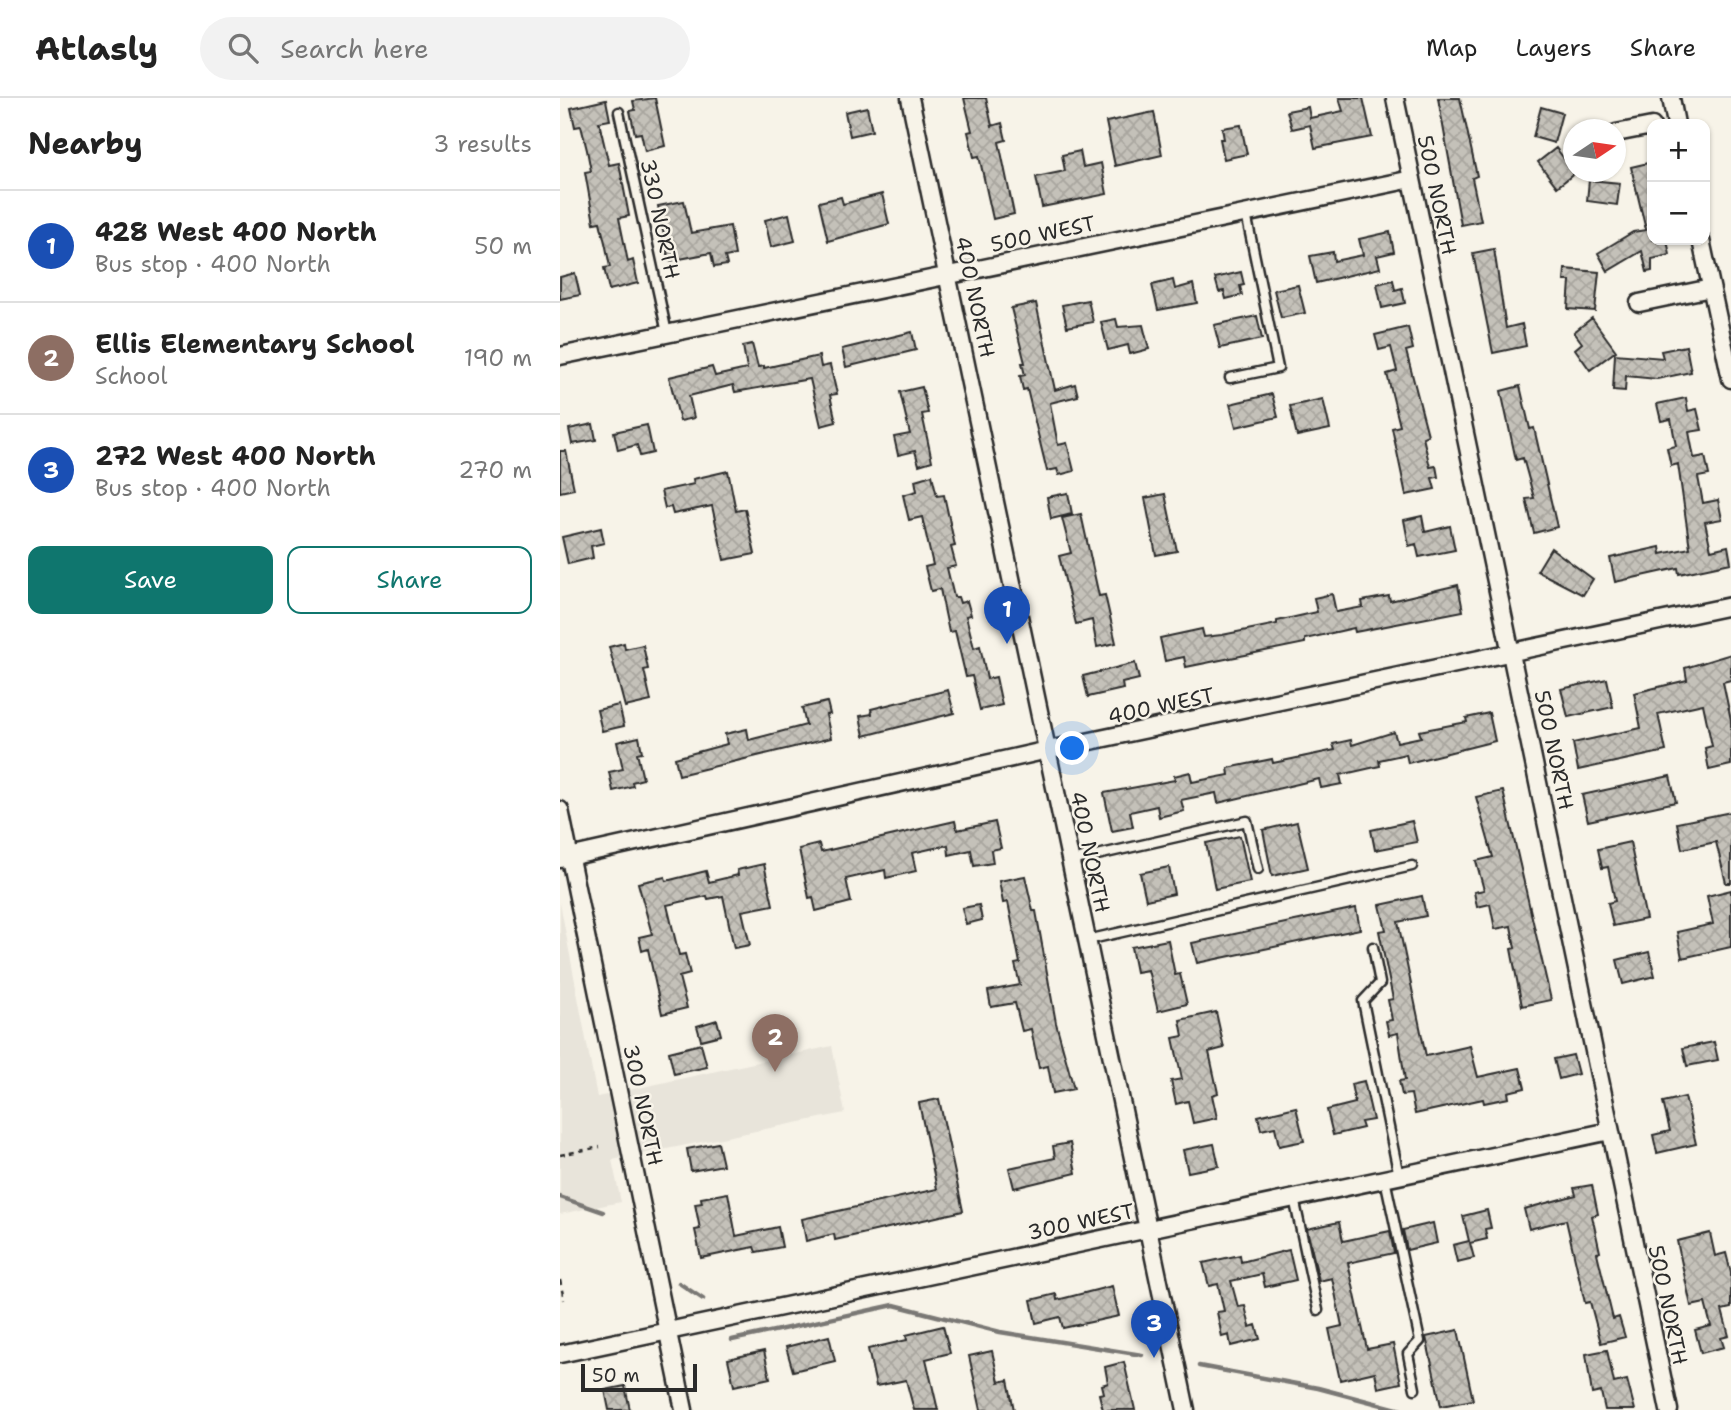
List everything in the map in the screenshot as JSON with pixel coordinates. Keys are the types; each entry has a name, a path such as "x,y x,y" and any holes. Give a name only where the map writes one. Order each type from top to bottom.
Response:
{"street":[{"name":"400 NORTH","path":"910,98 1186,1410"},
{"name":"500 NORTH","path":"1395,98 1669,1410"},
{"path":"1670,119 1671,98"},
{"path":"1626,131 1647,127"},
{"name":"500 WEST","path":"560,356 1412,179"},
{"path":"1702,245 1731,379"},
{"path":"1639,303 1711,288"},
{"name":"400 WEST","path":"565,858 1048,750 1731,606"},
{"name":"300 NORTH","path":"560,810 565,858 684,1410"},
{"name":"300 WEST","path":"560,1354 1610,1131"}],"lane":[{"name":"330 NORTH","path":"619,112 667,333"},
{"path":"1230,378 1278,368 1245,214"},
{"path":"1071,861 1248,821 1258,869"},
{"path":"1087,940 1412,866"},
{"path":"1373,947 1380,983 1363,1001 1420,1340 1408,1354 1415,1389"},
{"path":"1294,1198 1318,1310"}],"path":[{"path":"560,1155 600,1147"},
{"path":"560,1280 564,1300"}],"shaded area":[{"path":"560,903 597,1097 832,1046 845,1113 612,1160 621,1202 560,1214"}],"building":[{"path":"655,98 665,146 645,151 641,133 635,134 630,111 635,110 633,101"},
{"path":"964,98 986,98 992,126 1002,123 1006,140 999,142 1014,214 993,219 979,156 974,157 968,132 972,131"},
{"path":"1339,98 1363,98 1372,137 1315,148 1310,125 1292,129 1287,111 1308,107 1310,118 1343,111"},
{"path":"1438,98 1460,98 1477,176 1472,178 1481,221 1461,225"},
{"path":"606,100 610,120 599,122 609,165 619,163 629,216 619,218 628,262 633,260 638,283 609,290 604,268 610,267 606,247 600,222 594,223 585,172 591,171 587,150 581,126 575,127 571,108"},
{"path":"867,107 872,131 850,136 845,112"},
{"path":"1541,107 1562,113 1554,143 1533,137"},
{"path":"1154,112 1162,155 1115,166 1106,122"},
{"path":"1241,125 1247,154 1224,159 1220,139 1224,139 1222,128"},
{"path":"1556,148 1563,157 1563,182 1557,187 1538,162"},
{"path":"1080,151 1083,167 1101,163 1107,194 1042,207 1036,177 1065,171 1062,155"},
{"path":"1647,163 1647,245 1668,245 1670,255 1652,259 1652,271 1647,272 1642,251 1608,271 1598,253 1633,232 1646,230 1631,167"},
{"path":"1589,182 1620,183 1617,205 1587,201"},
{"path":"882,194 889,224 828,241 819,202 841,197 843,204"},
{"path":"684,201 691,233 730,226 735,255 725,257 727,265 714,267 711,253 669,261 658,206"},
{"path":"789,214 795,241 771,247 765,220"},
{"path":"1390,232 1394,252 1377,256 1380,268 1316,283 1310,256 1333,252 1334,261 1363,255 1359,239"},
{"path":"1494,249 1506,328 1522,324 1526,346 1493,353 1473,253"},
{"path":"1565,269 1599,272 1595,311 1568,309 1570,281 1564,281"},
{"path":"1241,272 1244,285 1240,286 1242,295 1226,299 1224,291 1219,292 1215,278"},
{"path":"575,273 580,295 560,299 560,277"},
{"path":"1173,280 1175,289 1193,284 1197,303 1158,310 1152,285"},
{"path":"1393,280 1395,290 1402,288 1405,303 1382,308 1377,284"},
{"path":"1298,285 1305,313 1281,318 1274,290"},
{"path":"1088,300 1093,322 1067,327 1062,305"},
{"path":"1036,303 1055,390 1075,384 1078,396 1050,403 1058,445 1067,443 1074,471 1059,475 1057,469 1047,471 1027,389 1023,390 1020,376 1025,375 1022,363 1025,363 1011,308"},
{"path":"1257,316 1262,339 1220,348 1214,325"},
{"path":"1592,318 1616,351 1590,370 1575,349 1582,343 1574,332"},
{"path":"1116,319 1118,327 1143,325 1149,349 1130,354 1128,345 1108,350 1101,322"},
{"path":"1408,327 1413,349 1406,351 1428,435 1423,437 1430,467 1436,466 1438,477 1432,478 1435,489 1406,495 1392,428 1400,426 1387,374 1397,371 1391,347 1379,350 1375,335"},
{"path":"912,332 916,350 846,367 842,349"},
{"path":"752,344 758,367 819,356 821,367 830,365 837,394 830,395 836,422 821,426 810,379 735,392 733,385 689,396 694,418 680,421 669,377 712,367 715,376 747,369 743,346"},
{"path":"1686,346 1691,372 1657,379 1626,376 1625,391 1613,390 1615,354 1663,358 1661,351"},
{"path":"1520,386 1530,429 1534,428 1557,527 1534,533 1526,499 1534,498 1523,458 1516,460 1501,391"},
{"path":"922,387 928,413 922,414 932,461 919,465 915,451 898,455 894,437 910,434 900,392"},
{"path":"1272,394 1278,417 1236,427 1230,404"},
{"path":"1686,398 1688,411 1697,409 1702,430 1689,432 1694,458 1705,456 1709,475 1698,477 1703,503 1718,500 1722,519 1705,522 1711,550 1728,546 1731,563 1679,574 1678,568 1615,582 1610,558 1660,547 1661,554 1690,548 1678,464 1671,466 1667,448 1676,446 1671,419 1661,421 1657,404"},
{"path":"1323,399 1330,429 1297,436 1290,406"},
{"path":"593,424 596,440 572,444 569,429"},
{"path":"647,425 653,453 640,456 637,445 618,450 614,432"},
{"path":"560,451 566,451 574,489 560,492"},
{"path":"728,471 736,511 745,509 755,554 724,560 712,506 673,514 671,507 665,508 661,491 694,484 693,479"},
{"path":"932,475 937,496 944,495 955,546 951,547 956,566 947,568 954,597 958,597 960,603 967,601 971,615 966,616 974,648 980,646 987,679 996,677 1002,705 980,710 972,676 966,677 955,631 949,632 940,589 931,591 925,567 933,565 922,517 909,520 903,495 917,491 915,480"},
{"path":"1068,493 1072,514 1051,519 1047,497"},
{"path":"1165,494 1177,551 1156,555 1145,498"},
{"path":"1081,514 1099,596 1105,595 1116,643 1097,647 1092,620 1076,624 1059,556 1071,553 1062,518"},
{"path":"1422,516 1425,532 1450,526 1455,550 1419,557 1416,544 1409,546 1404,520"},
{"path":"601,528 604,543 591,546 593,558 568,564 562,537"},
{"path":"1551,548 1593,579 1583,595 1537,571"},
{"path":"1458,585 1463,611 1355,632 1354,628 1305,639 1305,643 1186,667 1184,657 1165,661 1160,638 1202,629 1204,637 1222,635 1277,624 1277,621 1317,612 1314,598 1332,594 1336,612 1363,607 1362,601 1389,596 1390,601"},
{"path":"624,643 625,649 643,645 648,669 644,670 651,701 625,707 609,647"},
{"path":"1731,654 1731,680 1723,682 1731,720 1731,765 1709,770 1705,748 1712,746 1703,704 1658,714 1666,751 1578,770 1573,743 1641,728 1634,693 1687,680 1685,668"},
{"path":"1135,663 1139,679 1122,683 1123,689 1088,697 1083,676"},
{"path":"1607,679 1613,707 1568,717 1561,689"},
{"path":"948,690 954,713 864,736 860,716 872,714 871,709"},
{"path":"827,702 830,714 826,715 831,738 679,775 675,758 727,744 725,734 747,729 749,740 806,725 802,708"},
{"path":"619,705 624,726 602,731 597,710"},
{"path":"1489,713 1495,741 1408,763 1406,754 1379,760 1380,766 1340,775 1342,784 1321,788 1319,779 1218,803 1216,793 1181,800 1184,811 1159,817 1157,806 1130,812 1133,827 1112,831 1104,793 1175,780 1174,776 1190,772 1192,782 1229,775 1228,768 1272,759 1273,763 1335,750 1333,744 1351,740 1352,745 1394,732 1397,742 1421,737 1419,731 1467,722 1466,718"},
{"path":"639,737 642,752 637,753 643,779 632,782 633,786 613,791 609,772 623,769 617,742"},
{"path":"1670,776 1676,802 1588,821 1582,795"},
{"path":"1503,791 1551,1000 1522,1006 1511,949 1515,948 1511,926 1495,929 1490,904 1477,907 1474,892 1484,890 1476,861 1493,857 1476,797"},
{"path":"1731,812 1731,883 1726,883 1716,842 1682,849 1677,823"},
{"path":"955,821 957,830 995,822 1001,848 991,850 993,863 974,866 971,850 949,855 948,845 912,853 916,871 886,878 885,870 846,879 851,902 816,911 813,897 809,898 799,849 819,844 821,852"},
{"path":"1412,821 1417,842 1375,850 1371,830"},
{"path":"1297,822 1308,868 1272,876 1263,830"},
{"path":"1240,836 1250,882 1215,889 1206,843"},
{"path":"1630,842 1646,919 1613,926 1608,903 1615,901 1608,867 1602,868 1598,849"},
{"path":"764,864 773,905 742,911 750,945 734,948 723,896 708,899 707,896 667,905 679,955 685,954 690,974 679,977 687,1008 662,1014 648,949 642,951 639,937 652,934 638,883 665,877 666,881 706,871 709,882 738,875 737,870"},
{"path":"1169,867 1174,894 1146,900 1140,873"},
{"path":"1025,876 1033,911 1036,911 1056,1023 1074,1089 1053,1093 1048,1066 1039,1068 1031,1029 1022,1031 1015,1003 991,1007 988,991 1020,985 1015,964 1020,963 1008,902 1003,903 999,881"},
{"path":"1731,890 1731,947 1682,958 1677,932 1713,924 1707,896"},
{"path":"1422,896 1426,916 1398,922 1426,1056 1470,1046 1478,1077 1520,1068 1525,1088 1508,1092 1509,1098 1484,1103 1483,1099 1415,1114 1411,1094 1402,1095 1399,1081 1405,1080 1398,1033 1389,1035 1386,1021 1392,1020 1388,1000 1393,999 1379,931 1386,930 1380,905"},
{"path":"979,905 982,920 966,924 962,908"},
{"path":"1356,908 1360,929 1197,963 1192,943"},
{"path":"1168,940 1175,975 1180,974 1187,1004 1158,1011 1148,970 1136,972 1131,947"},
{"path":"1649,952 1655,976 1623,984 1617,960"},
{"path":"1216,1012 1224,1048 1209,1052 1218,1093 1212,1095 1217,1118 1193,1123 1188,1101 1176,1104 1171,1081 1182,1079 1173,1038 1183,1036 1180,1020"},
{"path":"717,1020 721,1035 701,1040 697,1026"},
{"path":"1714,1042 1718,1060 1687,1066 1683,1048"},
{"path":"701,1044 707,1067 674,1074 669,1052"},
{"path":"1573,1055 1578,1074 1559,1079 1554,1059"},
{"path":"1364,1081 1373,1120 1361,1122 1363,1128 1333,1135 1327,1110 1355,1103 1351,1084"},
{"path":"1685,1097 1696,1144 1657,1153 1653,1135 1670,1131 1663,1102"},
{"path":"939,1099 963,1211 835,1240 834,1234 806,1241 802,1219 937,1189 919,1103"},
{"path":"1296,1107 1304,1141 1279,1146 1275,1127 1261,1130 1258,1116"},
{"path":"718,1143 723,1165 691,1171 687,1149"},
{"path":"1070,1143 1076,1173 1014,1188 1009,1168 1055,1158 1053,1146"},
{"path":"1214,1144 1219,1166 1188,1172 1183,1150"},
{"path":"1592,1185 1598,1214 1592,1216 1600,1252 1597,1253 1613,1319 1619,1317 1625,1337 1601,1343 1590,1302 1585,1303 1566,1220 1529,1229 1524,1209 1576,1195 1574,1188"},
{"path":"728,1193 736,1236 778,1227 782,1247 756,1252 754,1247 701,1258 695,1230 700,1229 695,1204 702,1203 701,1198"},
{"path":"1487,1210 1491,1228 1485,1229 1487,1239 1470,1243 1474,1258 1457,1262 1453,1245 1469,1241 1463,1216"},
{"path":"1339,1222 1343,1241 1390,1231 1394,1253 1348,1263 1367,1349 1393,1344 1401,1383 1378,1388 1375,1372 1340,1380 1329,1329 1342,1326 1332,1278 1319,1281 1307,1229"},
{"path":"1433,1223 1437,1243 1407,1250 1403,1230"},
{"path":"1710,1233 1715,1256 1726,1253 1731,1273 1731,1308 1722,1310 1729,1336 1721,1338 1724,1347 1701,1353 1695,1330 1711,1326 1705,1303 1691,1306 1677,1241"},
{"path":"1289,1250 1296,1280 1265,1287 1262,1274 1231,1281 1238,1307 1245,1306 1250,1327 1256,1325 1260,1339 1231,1346 1229,1335 1222,1337 1217,1312 1224,1311 1218,1284 1209,1286 1203,1263 1240,1255 1241,1262"},
{"path":"1112,1286 1119,1316 1063,1328 1060,1317 1036,1323 1031,1300 1056,1294 1057,1300"},
{"path":"943,1326 950,1353 926,1359 938,1410 914,1410 906,1380 876,1386 868,1349 907,1340 906,1335"},
{"path":"1458,1330 1473,1400 1441,1406 1426,1337"},
{"path":"829,1336 835,1361 793,1371 786,1347"},
{"path":"1607,1350 1614,1383 1627,1380 1635,1410 1605,1410 1601,1392 1592,1394 1586,1354"},
{"path":"764,1351 770,1378 734,1386 728,1359"},
{"path":"992,1351 999,1382 1008,1380 1014,1410 981,1410 969,1356"},
{"path":"1124,1362 1135,1410 1103,1410 1099,1394 1104,1393 1102,1385 1108,1383 1105,1367"},
{"path":"625,1386 630,1410 609,1410 605,1390"}],"waterway":[{"path":"560,1197 603,1212"},
{"path":"679,1283 703,1299"},
{"path":"732,1340 894,1305 1000,1332 1142,1355"},
{"path":"1199,1366 1318,1388 1401,1410"}],"place":[{"name":"428 West 400 North","path":"1007,644"},
{"name":"Ellis Elementary School","path":"775,1072"},
{"name":"272 West 400 North","path":"1154,1358"}]}
